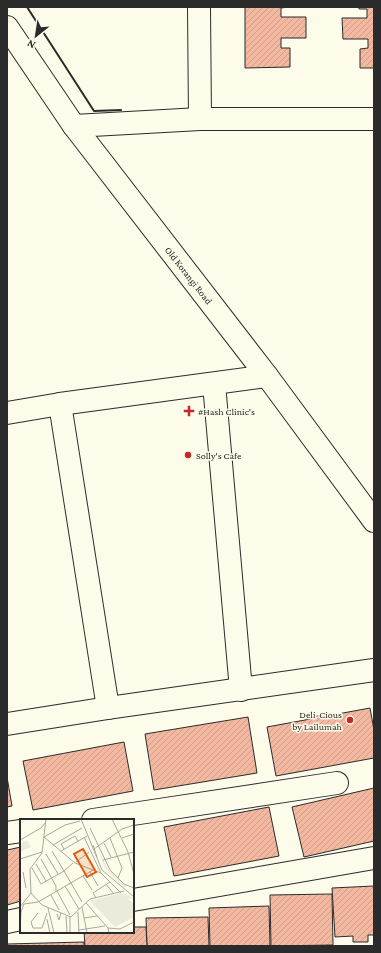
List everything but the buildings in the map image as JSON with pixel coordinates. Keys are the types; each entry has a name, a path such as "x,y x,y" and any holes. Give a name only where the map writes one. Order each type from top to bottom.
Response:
{"street":[{"path":"199,7 200,119"},
{"name":"Old Korangi Road","path":"7,27 74,126 267,376 374,521"},
{"path":"74,126 200,119 374,119"},
{"path":"7,413 60,404 267,376"},
{"path":"214,384 241,690"},
{"path":"60,404 108,708"},
{"path":"7,724 374,670"},
{"path":"101,819 336,783"},
{"path":"7,833 20,831"},
{"path":"134,900 374,858"},
{"path":"7,922 20,919"}],"wall":[{"path":"27,7 94,111 121,110"}],"place":[{"name":"#Hash Clinic's","path":"189,411"},
{"name":"Solly's Cafe","path":"188,455"},
{"name":"Deli-Cious by Lailumah","path":"350,720"}]}
